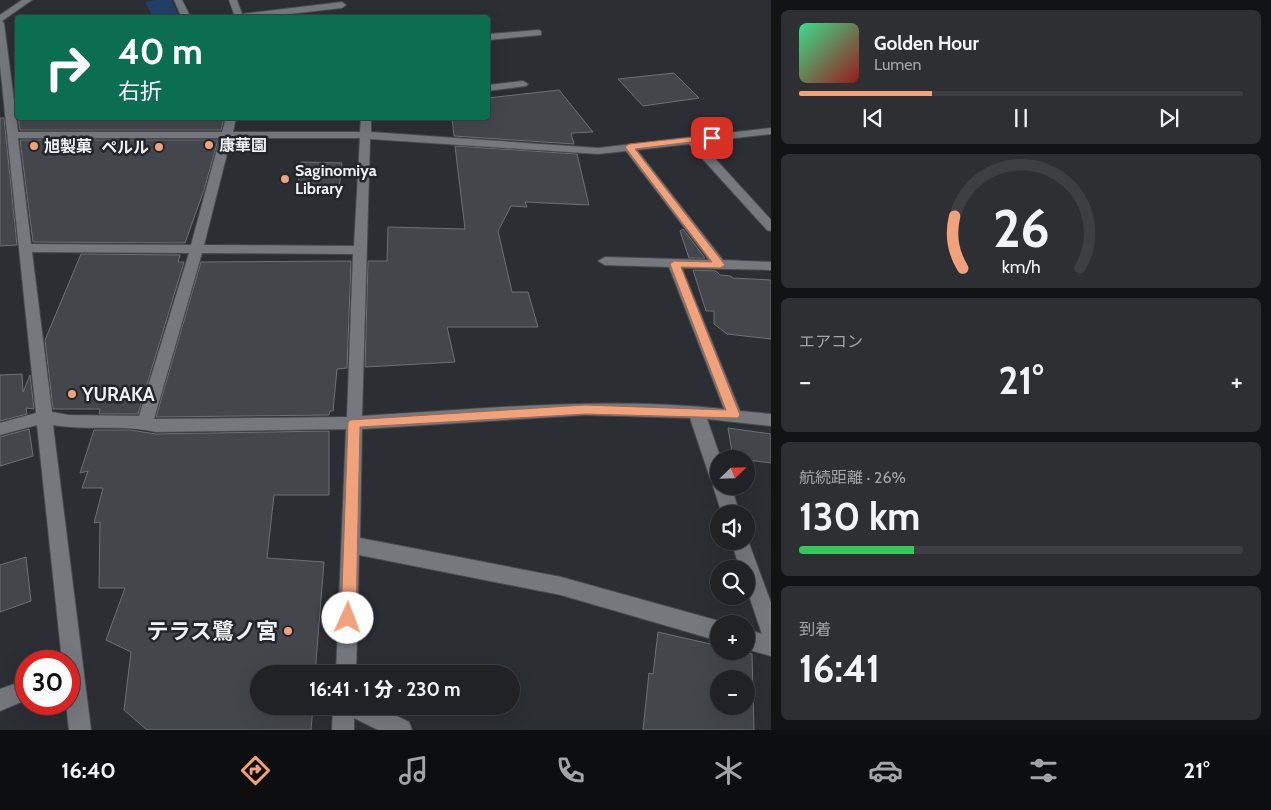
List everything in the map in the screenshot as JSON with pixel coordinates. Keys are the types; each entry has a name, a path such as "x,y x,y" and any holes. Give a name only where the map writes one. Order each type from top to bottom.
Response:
{"street":[{"path":"28,0 0,21 7,52 12,135 46,417 69,650"},
{"path":"178,0 186,15"},
{"path":"233,0 236,15"},
{"path":"246,15 342,5"},
{"path":"490,37 538,33"},
{"path":"490,88 523,84"},
{"path":"145,423 197,248 230,120"},
{"path":"346,665 366,120"},
{"path":"12,135 366,135 598,151 771,131"},
{"path":"692,140 771,227"},
{"path":"629,147 720,265"},
{"path":"26,248 360,250"},
{"path":"605,262 771,266"},
{"path":"674,264 734,415"},
{"path":"0,429 46,417 69,421 135,421 156,426 354,423 585,409 696,412 771,420"},
{"path":"696,412 710,452"},
{"path":"351,544 561,586 710,628"},
{"path":"743,550 771,631"},
{"path":"755,642 771,646"},
{"path":"0,700 15,694"},
{"path":"78,715 80,730"},
{"path":"343,730 344,715"},
{"path":"371,715 401,730"}],"shaded area":[{"path":"171,0 179,15 152,15 145,2"}],"building":[{"path":"674,73 699,98 643,106 618,79"},
{"path":"559,90 593,132 571,133 574,144 454,136 452,120 490,120 490,98"},
{"path":"0,118 4,118 17,245 0,246"},
{"path":"18,120 224,120 221,130 20,130"},
{"path":"20,140 218,140 204,190 185,243 33,242"},
{"path":"455,146 577,154 589,205 525,202 527,207 511,206 498,231 512,292 528,292 538,327 447,327 455,362 365,367 368,261 387,261 388,227 465,229"},
{"path":"301,162 342,163 339,189 297,190"},
{"path":"683,229 705,258 689,258 680,231"},
{"path":"81,254 180,255 178,262 184,262 138,414 99,414 100,409 53,409 45,340"},
{"path":"351,261 347,368 337,369 333,411 330,411 329,415 156,417 201,262"},
{"path":"693,270 716,271 720,275 731,276 732,278 771,280 771,339 727,334 714,324 714,311 706,311"},
{"path":"22,374 23,392 30,375 34,409 26,408 27,414 0,421 0,375"},
{"path":"728,428 771,434 771,463 755,461 755,450 732,450"},
{"path":"29,429 33,456 0,466 0,437"},
{"path":"94,430 130,430 156,434 329,431 329,495 274,495 267,558 324,562 316,665 250,665 250,715 312,715 311,730 147,730 124,710 131,652 106,640 125,588 99,588 100,522 94,523 103,488 82,488 88,471 80,473"},
{"path":"26,557 31,601 0,612 0,565"},
{"path":"658,632 710,644 710,660 752,660 752,670 710,670 710,715 754,715 754,730 643,730 649,673 653,674"}],"place":[{"name":"康華園","path":"209,145"},
{"name":"旭製菓","path":"34,146"},
{"name":"ペルル","path":"159,147"},
{"name":"Saginomiya Library","path":"285,179"},
{"name":"YURAKA","path":"72,394"},
{"name":"テラス鷺ノ宮","path":"288,631"}],"route":[{"path":"348,618 354,423 585,409 734,415 674,264 720,265 629,147 712,138"}]}
